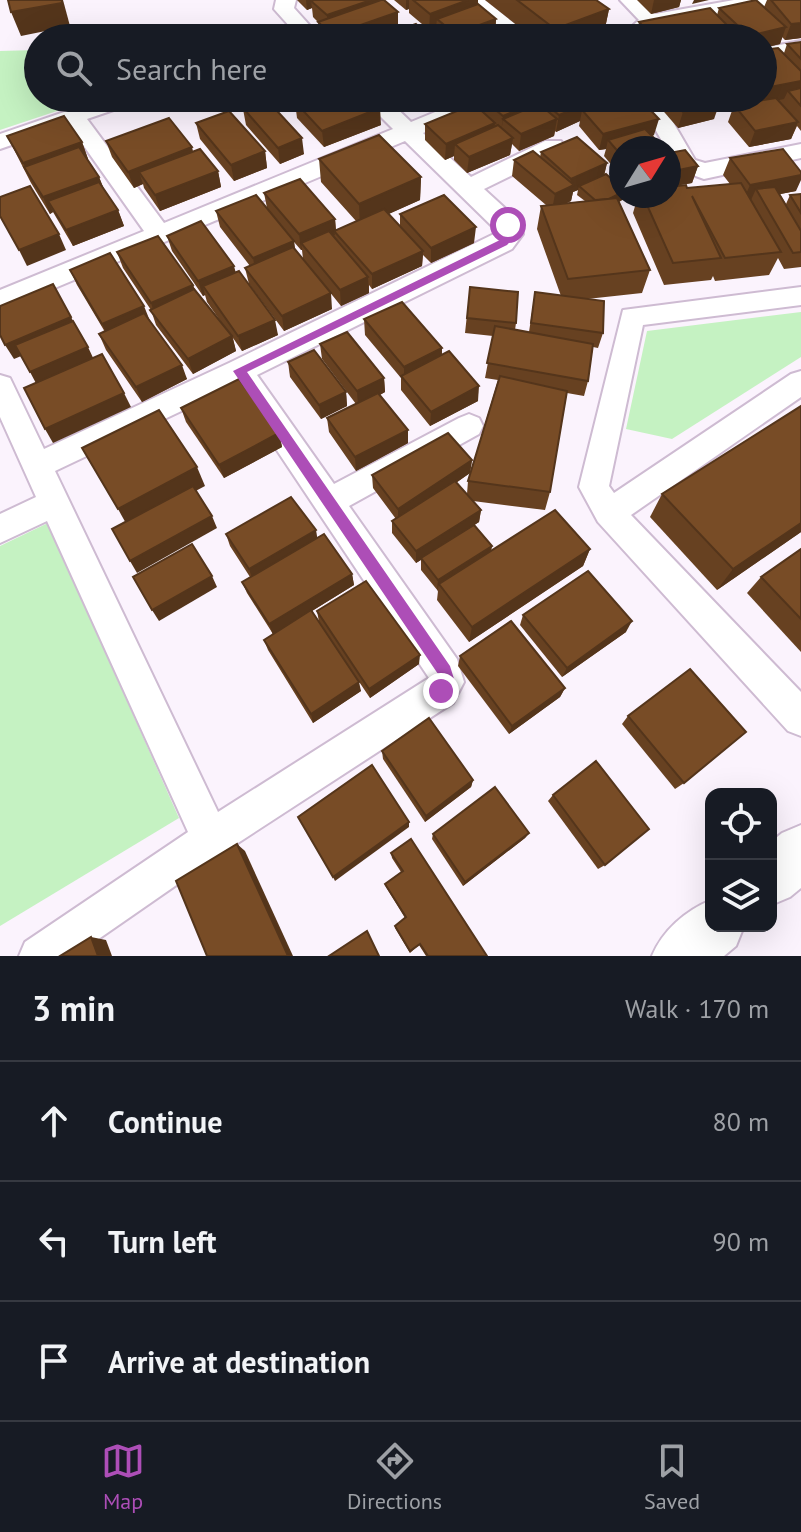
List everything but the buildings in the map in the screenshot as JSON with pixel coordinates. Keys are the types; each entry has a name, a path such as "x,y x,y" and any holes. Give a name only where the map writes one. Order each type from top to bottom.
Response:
{"street":[{"path":"286,0 284,9 296,24"},
{"path":"473,0 505,24"},
{"path":"630,0 651,21"},
{"path":"647,24 765,0"},
{"path":"777,51 801,47"},
{"path":"0,142 86,112"},
{"path":"39,465 503,243 511,234 508,225 388,112"},
{"path":"0,301 453,112"},
{"path":"656,112 687,165 694,169 704,171 801,151"},
{"path":"74,116 159,234"},
{"path":"469,187 553,146"},
{"path":"801,296 632,317 594,487 609,513 801,718"},
{"path":"39,956 211,839 441,691 447,682 445,671 239,371"},
{"path":"609,513 801,382"},
{"path":"0,386 211,839"},
{"path":"328,502 469,426"},
{"path":"0,529 55,502"},
{"path":"777,873 801,852"},
{"path":"681,956 709,932"}],"green space":[{"path":"24,50 24,112 54,112 0,130 0,51"},
{"path":"801,312 801,357 672,439 626,429 647,331"},
{"path":"48,523 179,818 0,926 0,546"}],"route":[{"path":"441,691 447,682 445,671 239,371 503,243 511,234 508,225"}]}
